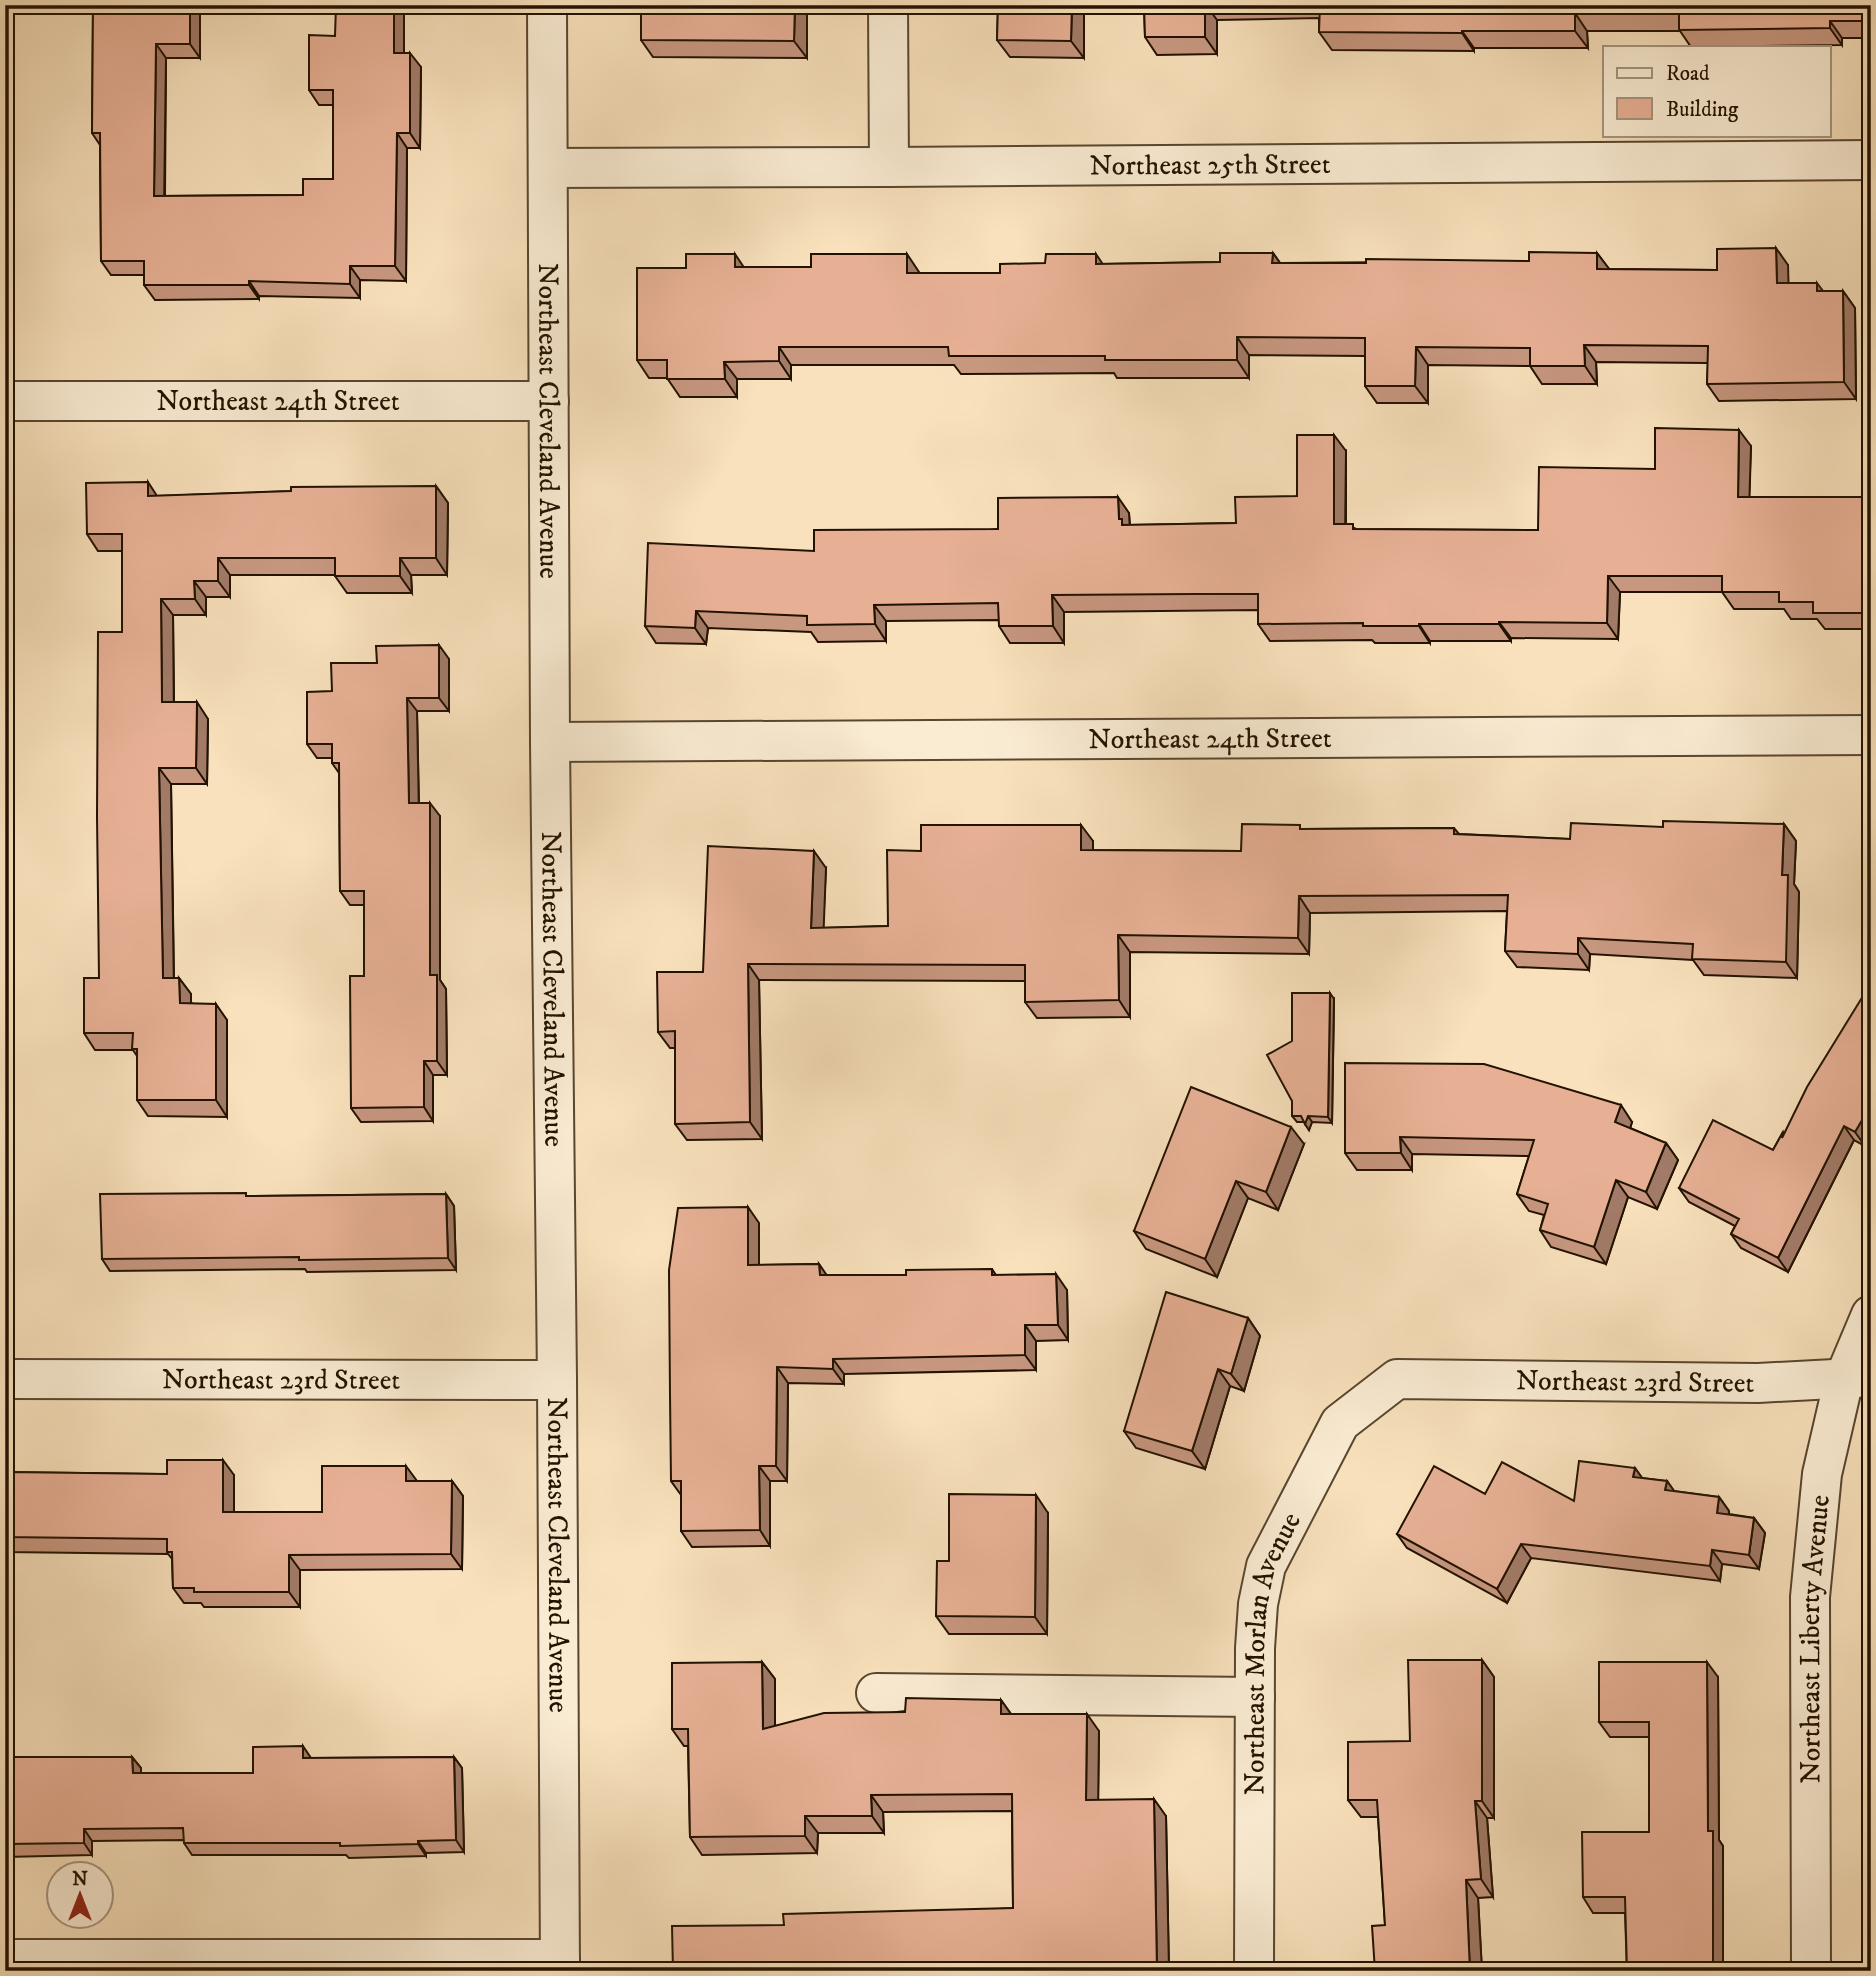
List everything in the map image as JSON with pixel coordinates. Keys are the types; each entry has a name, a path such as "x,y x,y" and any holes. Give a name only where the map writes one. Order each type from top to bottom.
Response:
{"street":[{"name":"Northeast Cleveland Avenue","path":"547,5 560,1965"},
{"path":"888,5 889,167"},
{"name":"Northeast 25th Street","path":"548,168 1871,160"},
{"name":"Northeast 24th Street","path":"5,401 549,401"},
{"name":"Northeast 24th Street","path":"551,742 1871,735"},
{"name":"Northeast Liberty Avenue","path":"1811,1971 1810,1597 1822,1474 1857,1378 1871,1315"},
{"name":"Northeast 23rd Street","path":"1397,1379 1758,1383 1857,1378"},
{"name":"Northeast 23rd Street","path":"5,1379 557,1380"},
{"name":"Northeast Morlan Avenue","path":"1254,1971 1255,1648 1258,1604 1266,1566 1340,1423 1397,1379"},
{"path":"876,1693 1255,1697"},
{"path":"5,1959 560,1965"}],"building":[{"path":"93,5 190,5 190,44 156,44 154,196 303,195 303,179 333,179 333,90 309,90 309,35 335,36 336,5 394,5 394,53 410,53 410,133 397,133 395,266 350,266 350,284 249,281 249,285 144,285 144,261 101,261 100,133 92,133"},
{"path":"641,5 795,5 794,41 641,40"},
{"path":"998,5 1072,5 1071,41 997,40"},
{"path":"1144,5 1205,5 1205,37 1145,37"},
{"path":"1320,5 1871,5 1871,21 1830,21 1830,28 1679,30 1679,13 1575,13 1575,31 1319,32"},
{"path":"1776,248 1777,283 1817,283 1817,291 1843,291 1844,382 1707,384 1708,346 1584,345 1585,366 1530,366 1530,348 1416,347 1415,386 1365,386 1365,338 1237,337 1237,360 1105,360 1105,356 949,356 948,347 779,347 779,361 724,362 725,379 667,379 667,360 637,360 637,268 686,268 686,254 735,254 735,267 811,267 811,254 907,254 907,273 1000,273 1000,264 1045,263 1046,254 1096,254 1096,264 1220,262 1220,253 1273,253 1272,263 1366,263 1366,259 1529,261 1529,252 1597,253 1597,269 1717,270 1717,249"},
{"path":"1655,428 1739,430 1738,497 1871,497 1871,613 1813,613 1813,602 1779,602 1779,592 1722,592 1722,576 1608,576 1607,623 1499,622 1419,626 1363,626 1363,623 1258,624 1258,594 1194,594 1052,595 1053,626 999,626 998,603 874,605 875,624 807,625 807,616 696,611 695,628 645,626 648,543 814,551 814,530 998,529 998,498 1118,497 1119,519 1122,519 1122,525 1236,523 1235,497 1297,496 1297,435 1334,435 1334,524 1353,524 1353,529 1538,530 1539,467 1655,469"},
{"path":"148,482 148,496 291,491 291,487 436,486 436,558 400,558 400,576 335,576 335,558 218,558 218,581 194,581 195,599 161,599 162,702 197,702 196,768 159,768 163,978 179,978 180,1003 216,1004 216,1100 137,1100 137,1049 132,1049 133,1033 84,1033 84,978 99,978 98,632 122,632 122,534 87,534 86,483"},
{"path":"439,645 439,698 407,698 409,803 430,803 430,975 437,975 437,1061 424,1061 424,1107 351,1108 350,976 364,976 364,891 340,891 339,763 332,763 332,744 307,744 307,692 332,691 331,663 377,663 376,646"},
{"path":"1663,821 1784,824 1782,875 1788,875 1786,962 1692,959 1693,944 1578,938 1578,954 1505,951 1508,895 1299,896 1298,938 1118,935 1119,1000 1025,1002 1025,965 748,964 750,1122 675,1124 675,1031 658,1032 657,972 703,972 708,846 814,851 811,928 888,926 887,850 921,851 921,825 1081,825 1081,850 1241,851 1242,824 1300,825 1300,829 1454,828 1454,834 1570,839 1571,823 1663,827"},
{"path":"1871,983 1871,1105 1855,1132 1844,1126 1778,1258 1731,1234 1739,1219 1679,1188 1713,1120 1773,1150 1783,1132 1782,1138 1807,1087"},
{"path":"1292,993 1330,993 1328,1117 1308,1116 1305,1124 1301,1116 1292,1116 1292,1101 1267,1055 1292,1041"},
{"path":"1345,1063 1484,1064 1621,1105 1615,1122 1666,1143 1646,1192 1616,1180 1594,1247 1540,1230 1548,1204 1517,1194 1534,1140 1400,1137 1401,1153 1345,1153"},
{"path":"1191,1087 1291,1127 1266,1192 1236,1181 1205,1259 1134,1231"},
{"path":"246,1193 246,1196 446,1194 448,1258 102,1259 100,1194"},
{"path":"748,1207 748,1265 819,1264 820,1275 906,1275 906,1270 992,1269 992,1275 1056,1274 1058,1325 1025,1325 1025,1355 833,1359 833,1369 777,1367 776,1466 759,1466 760,1530 681,1531 681,1481 671,1481 670,1395 669,1270 678,1208"},
{"path":"1166,1292 1248,1318 1231,1374 1218,1369 1192,1451 1124,1431"},
{"path":"167,1460 223,1460 223,1512 322,1512 322,1466 406,1466 406,1481 452,1481 451,1554 289,1555 289,1592 194,1592 194,1588 173,1588 172,1552 167,1552 167,1539 5,1537 5,1472 167,1474"},
{"path":"1579,1461 1635,1468 1633,1477 1667,1481 1665,1490 1719,1497 1717,1513 1754,1518 1749,1555 1712,1550 1710,1566 1521,1544 1497,1589 1397,1534 1434,1466 1485,1494 1502,1462 1574,1501"},
{"path":"949,1494 1036,1495 1035,1617 936,1616 937,1561 949,1561"},
{"path":"1408,1660 1482,1660 1482,1801 1475,1801 1481,1879 1466,1880 1470,1971 1375,1971 1372,1926 1385,1925 1377,1800 1348,1800 1348,1742 1410,1741"},
{"path":"762,1662 763,1729 824,1713 905,1712 906,1698 1001,1700 1001,1714 1087,1714 1086,1800 1154,1799 1157,1971 673,1971 672,1926 784,1925 783,1914 1013,1908 1012,1794 871,1795 872,1816 805,1816 805,1836 690,1837 688,1729 672,1729 672,1663"},
{"path":"1599,1662 1707,1662 1708,1831 1713,1831 1713,1971 1627,1971 1625,1897 1583,1897 1582,1832 1649,1832 1649,1722 1599,1722"},
{"path":"303,1746 303,1758 454,1757 456,1840 340,1846 340,1843 184,1843 183,1828 84,1829 84,1843 5,1844 5,1757 132,1757 133,1773 253,1773 253,1747"}]}
